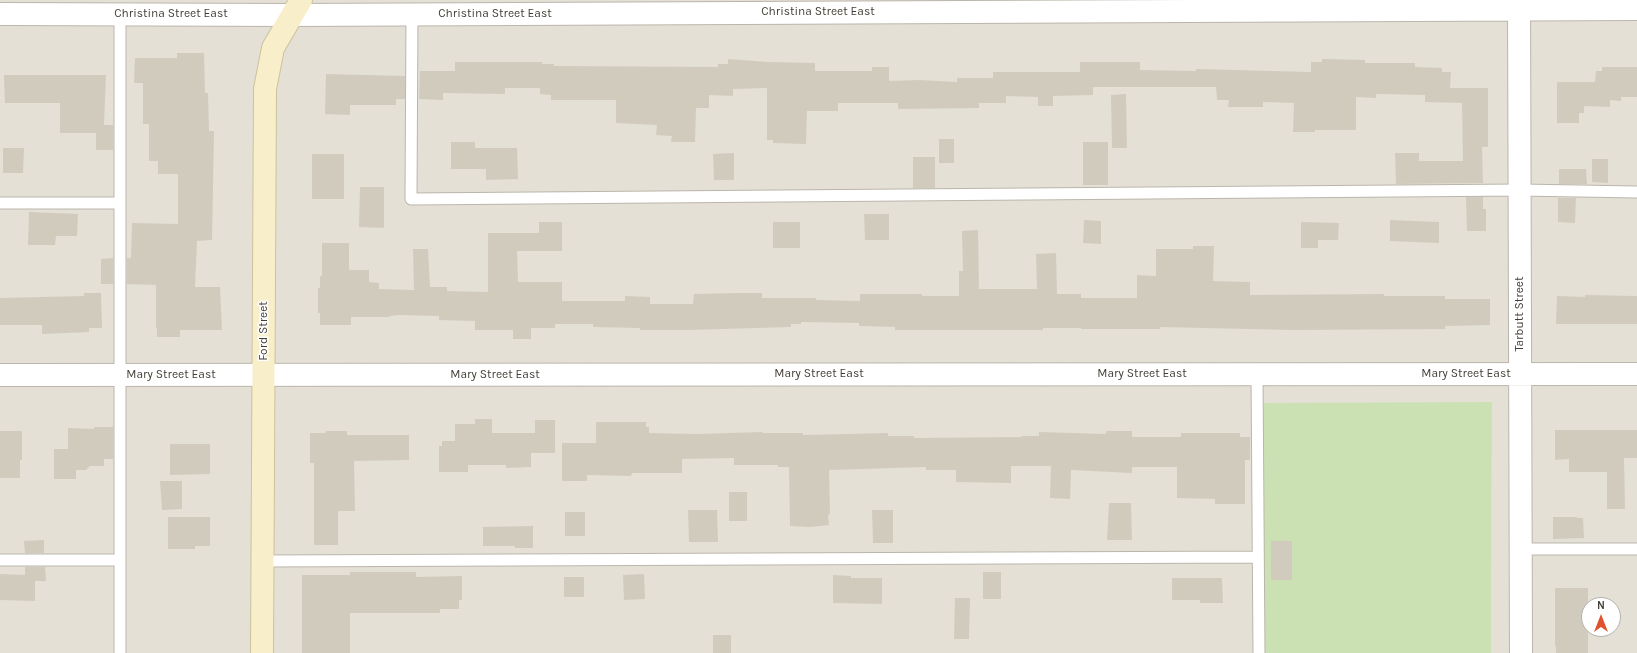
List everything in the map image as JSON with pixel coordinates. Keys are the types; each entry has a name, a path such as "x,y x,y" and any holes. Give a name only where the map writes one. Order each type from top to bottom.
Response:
{"main road":[{"name":"Ford Street","path":"262,653 265,89 273,48 297,7"}],"street":[{"name":"Christina Street East","path":"0,14 120,14 297,7 412,14 1520,4 1637,10"},
{"name":"Tarbutt Street","path":"1520,4 1521,653"},
{"name":"Mary Street East","path":"0,375 1637,374"}],"lane":[{"path":"120,14 120,653"},
{"path":"412,14 411,199 1520,190 1637,192"},
{"path":"0,203 120,203"},
{"path":"1257,374 1259,653"},
{"path":"1520,549 1637,549"},
{"path":"263,561 1258,556"},
{"path":"0,560 120,560"}],"shaded area":[{"path":"0,0 1637,0 1637,653 1491,653 1492,403 1263,653 0,653"}],"green space":[{"path":"1492,402 1491,653 1263,653 1262,403"}],"building":[{"path":"177,53 204,53 205,93 208,93 209,131 214,131 212,240 197,241 195,287 220,287 222,330 180,330 180,337 157,337 156,285 127,284 127,258 131,258 132,223 178,224 178,174 158,174 158,161 149,161 149,124 143,124 143,83 134,83 135,58 177,58"},
{"path":"728,59 815,63 815,71 872,71 872,67 889,67 889,81 919,80 957,82 957,78 993,78 993,72 1080,72 1080,62 1140,62 1140,70 1196,71 1196,69 1311,72 1311,62 1322,62 1322,59 1365,60 1365,63 1415,63 1415,67 1442,68 1442,72 1451,72 1450,88 1488,88 1488,147 1482,147 1483,183 1396,184 1395,153 1419,153 1419,161 1463,161 1462,103 1425,102 1425,95 1376,94 1376,98 1356,97 1356,130 1315,130 1315,132 1293,132 1294,103 1263,102 1263,107 1228,107 1229,100 1217,100 1216,87 1093,87 1093,95 1053,96 1053,106 1038,106 1038,97 1006,96 1006,103 979,103 979,108 898,109 898,103 838,103 838,111 807,111 806,144 773,143 773,140 767,140 767,88 733,89 733,96 709,95 709,108 696,108 695,142 671,142 672,136 656,135 657,125 616,123 616,100 551,100 551,95 540,94 540,88 505,88 505,94 443,93 443,100 419,99 420,71 455,71 455,62 542,62 542,64 554,64 554,66 718,67 718,64 728,64"},
{"path":"1602,67 1637,67 1637,97 1621,97 1621,101 1610,100 1610,107 1584,106 1584,113 1579,113 1579,123 1557,123 1557,82 1595,82 1596,71 1602,71"},
{"path":"326,74 405,76 405,99 396,99 396,105 350,105 350,115 325,114"},
{"path":"4,75 106,75 104,125 113,125 113,150 96,150 96,133 60,133 60,103 5,103"},
{"path":"1126,94 1127,148 1112,148 1111,95"},
{"path":"939,139 954,139 954,163 939,163"},
{"path":"451,142 475,142 475,148 517,148 518,179 486,180 486,169 451,169"},
{"path":"1083,142 1108,142 1108,185 1083,185"},
{"path":"3,148 24,148 23,173 3,173"},
{"path":"734,153 734,180 714,180 713,154"},
{"path":"312,154 344,154 344,199 312,199"},
{"path":"913,157 935,157 935,188 913,188"},
{"path":"1592,159 1608,159 1608,183 1592,182"},
{"path":"1559,169 1586,169 1587,184 1559,184"},
{"path":"360,187 384,187 384,228 359,227"},
{"path":"1466,197 1483,197 1483,209 1486,209 1486,231 1467,231"},
{"path":"1558,198 1576,198 1575,223 1558,222"},
{"path":"29,212 78,214 77,236 56,236 55,245 28,245"},
{"path":"864,214 889,214 889,240 865,240"},
{"path":"1084,220 1101,221 1101,244 1083,243"},
{"path":"1390,220 1439,222 1439,243 1390,241"},
{"path":"539,222 562,222 562,251 517,251 518,282 562,282 562,301 625,301 625,296 650,297 650,304 693,304 694,294 736,293 762,293 762,298 816,298 816,300 860,301 860,294 922,294 922,296 959,296 959,271 963,271 962,231 978,230 979,289 1037,289 1036,254 1056,253 1057,294 1081,294 1081,298 1137,298 1137,275 1156,276 1156,249 1193,249 1193,246 1214,246 1213,281 1250,282 1250,295 1384,294 1384,296 1445,296 1445,299 1490,299 1490,325 1445,326 1445,329 1294,330 1160,327 1160,329 1043,328 1043,330 895,330 895,327 859,326 859,323 801,322 801,324 791,324 791,327 640,330 640,328 593,327 593,324 555,324 555,328 531,328 531,339 513,339 513,330 475,330 475,321 439,320 439,316 398,315 390,317 351,317 351,325 320,325 320,313 318,313 318,288 320,288 320,276 322,276 322,243 349,243 349,270 369,270 369,282 379,283 379,289 414,290 413,249 428,249 430,287 447,287 447,291 488,292 488,233 539,233"},
{"path":"773,222 800,222 800,248 773,248"},
{"path":"1301,222 1339,223 1338,240 1318,240 1318,248 1301,248"},
{"path":"113,258 113,284 101,284 101,259"},
{"path":"84,293 101,293 102,328 89,328 89,332 42,334 42,325 0,325 0,298 84,296"},
{"path":"1585,295 1637,296 1637,324 1556,324 1557,296 1585,297"},
{"path":"475,419 492,419 492,433 535,433 535,420 555,420 555,453 531,453 531,467 506,468 506,465 468,465 468,472 439,472 439,446 442,446 442,441 455,441 455,424 475,424"},
{"path":"596,422 646,422 646,427 649,427 649,433 697,434 762,432 803,433 803,435 888,433 888,436 914,436 914,438 1022,437 1039,436 1039,432 1106,434 1106,431 1132,431 1132,437 1181,437 1181,433 1240,433 1240,437 1250,437 1250,460 1245,460 1245,504 1215,504 1215,499 1177,498 1177,467 1132,467 1132,473 1071,470 1070,499 1050,498 1051,466 1011,466 1011,483 956,482 956,470 926,470 926,467 829,470 829,525 811,527 790,526 789,467 778,467 778,465 734,465 734,458 682,459 682,473 632,473 631,476 587,475 587,481 562,481 562,443 596,443"},
{"path":"94,427 113,427 113,459 104,459 104,466 90,466 86,470 76,470 76,479 54,479 54,449 68,449 68,428 94,429"},
{"path":"1555,430 1637,430 1637,458 1624,458 1625,509 1607,509 1607,472 1569,472 1569,459 1555,460"},
{"path":"0,431 22,431 22,460 20,460 20,478 0,478"},
{"path":"326,431 347,431 347,435 409,435 409,460 354,461 355,511 338,511 338,545 314,545 314,463 310,463 310,433 326,433"},
{"path":"170,444 210,444 210,474 170,475"},
{"path":"160,481 182,481 182,509 162,510"},
{"path":"729,492 747,492 747,521 729,521"},
{"path":"1109,503 1131,503 1132,540 1107,540"},
{"path":"688,510 717,510 718,542 689,542"},
{"path":"872,510 893,510 893,543 873,543"},
{"path":"565,512 585,512 585,536 565,536"},
{"path":"168,517 210,517 210,546 195,546 195,549 168,549"},
{"path":"1553,517 1583,518 1584,538 1553,539"},
{"path":"533,526 533,548 515,548 515,546 483,546 483,527"},
{"path":"44,540 44,553 25,553 24,541"},
{"path":"1271,541 1292,541 1292,580 1271,580"},
{"path":"25,567 45,567 46,581 35,581 35,601 0,600 0,574 25,575"},
{"path":"350,572 416,572 416,577 462,576 462,600 459,600 459,609 440,609 440,613 350,613 350,653 302,653 302,575 350,575"},
{"path":"983,572 1001,572 1001,599 983,599"},
{"path":"644,574 645,599 624,600 623,575"},
{"path":"833,575 851,576 851,578 882,578 882,604 833,603"},
{"path":"564,577 584,577 584,597 564,597"},
{"path":"1172,578 1222,578 1223,603 1200,603 1200,600 1172,600"},
{"path":"1555,588 1588,588 1588,597 1581,597 1581,637 1588,637 1588,653 1556,653"},
{"path":"955,598 970,598 969,639 954,639"},
{"path":"713,635 731,635 731,653 713,653"}]}
